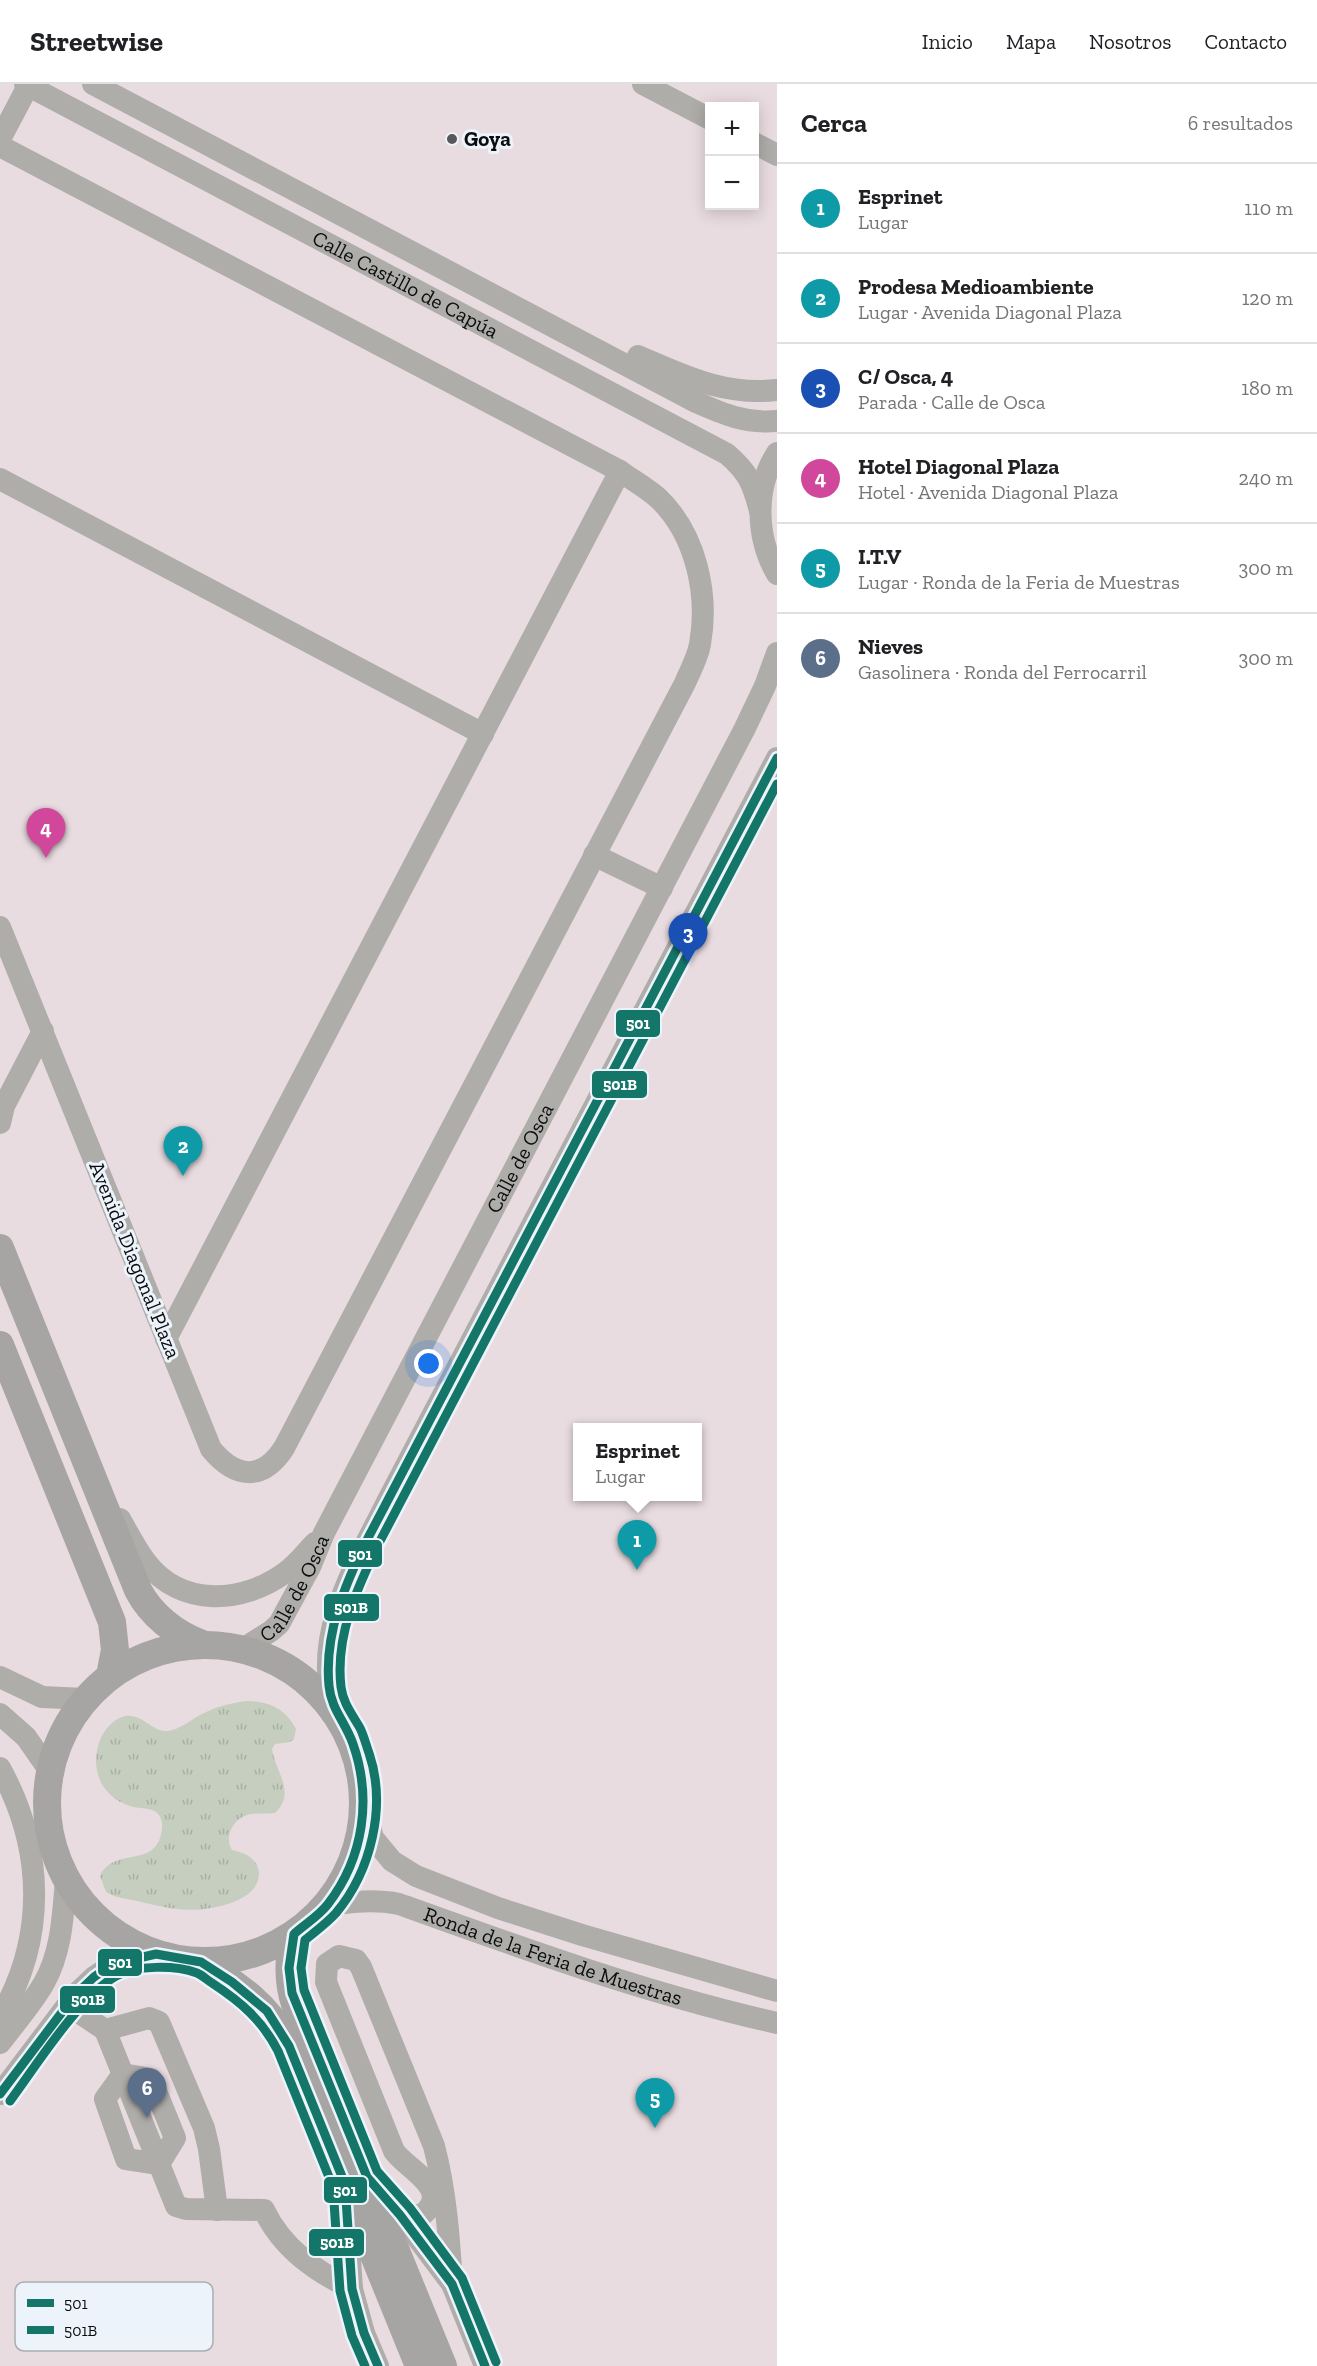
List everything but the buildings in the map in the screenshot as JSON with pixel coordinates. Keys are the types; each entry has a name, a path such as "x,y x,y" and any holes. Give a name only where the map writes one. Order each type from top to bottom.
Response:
{"main road":[{"path":"0,1248 144,1602 183,1637 202,1644"},
{"path":"0,1345 112,1622 116,1642 110,1676"},
{"path":"202,1644 244,1648 270,1657 294,1671 316,1688 334,1708 352,1739 362,1773 365,1808 360,1843 346,1876 326,1905 294,1934 272,1946 249,1954 201,1962 156,1954 135,1946 99,1921 86,1908 66,1879 56,1858 47,1823 47,1789 49,1770 64,1730 85,1699 110,1676 139,1659 170,1648 202,1644"},
{"path":"294,1934 289,1968 292,1993 419,2366"},
{"path":"201,1962 250,1995 279,2026 356,2180 444,2366"}],"street":[{"name":"Calle Castillo de Capúa","path":"93,84 118,90 546,323 726,416 747,421 777,421"},
{"path":"643,84 705,116"},
{"name":"Calle Castillo de Capúa","path":"27,85 727,454 743,468 753,484 760,512"},
{"path":"0,139 27,85"},
{"path":"0,146 620,471 658,498 682,530 699,571 704,606 700,646 685,683 594,855 662,888"},
{"path":"759,146 777,155"},
{"path":"546,323 638,356 703,384 756,392 777,390"},
{"path":"777,453 764,484 760,512 762,538 777,573"},
{"path":"166,1339 620,471"},
{"path":"0,479 483,734"},
{"name":"Calle de Osca","path":"244,1648 271,1631 285,1615 310,1567 324,1533 744,730 765,686 777,653"},
{"name":"Calle de Osca","path":"334,1708 329,1692 330,1645 335,1614 344,1590 389,1498 777,758"},
{"name":"Avenida Diagonal Plaza","path":"0,927 211,1449 222,1462 246,1473 269,1467 284,1448 594,855"},
{"path":"0,1123 4,1106 43,1031"},
{"path":"86,1460 146,1562 162,1580 201,1596 230,1597 255,1590 289,1570 324,1533"},
{"path":"0,1677 42,1697 85,1699"},
{"path":"0,1714 26,1737 49,1770"},
{"path":"0,1768 25,1824 32,1859 34,1896 26,1954 12,1995 0,2017"},
{"name":"Ronda de la Feria de Muestras","path":"365,1808 372,1838 392,1861 416,1876 498,1908 582,1935 655,1958 777,1990"},
{"path":"0,2043 33,2000 51,1970 60,1937 66,1879"},
{"name":"Ronda de la Feria de Muestras","path":"326,1905 359,1901 399,1904 571,1966 643,1988 777,2023"},
{"path":"0,2094 83,1987 102,1970 123,1961 156,1954"},
{"path":"400,2214 422,2215 429,2210 431,2190 426,2180 394,2151 326,1982 327,1964 333,1959 347,1957 356,1960 361,1967 434,2146 447,2207 452,2284"},
{"path":"68,2005 105,2030 176,2206 186,2209 264,2210 281,2239 323,2274 352,2289"},
{"path":"105,2030 149,2018 155,2019 162,2026 204,2128 216,2210"},
{"path":"410,2166 424,2158 434,2146"},
{"path":"356,2180 400,2214 452,2284 484,2366"},
{"path":"356,2180 352,2289 364,2333 378,2366"}],"shaded area":[{"path":"0,84 777,84 777,2366 0,2366"}],"green space":[{"path":"247,1701 269,1705 282,1711 296,1729 294,1739 290,1742 275,1744 272,1749 285,1790 281,1805 275,1813 254,1814 240,1818 230,1833 232,1850 248,1855 257,1866 258,1880 254,1887 234,1902 192,1910 174,1909 121,1898 106,1892 100,1876 107,1867 115,1861 144,1854 153,1849 159,1841 162,1826 156,1812 120,1802 105,1789 97,1771 96,1761 100,1740 107,1729 113,1722 125,1716 131,1716 167,1731 180,1727 211,1710"}],"transit line":[{"name":"501","path":"485,2366 452,2284 400,2215 367,2177 292,1993 289,1968 294,1934 328,1904 340,1886 350,1867 361,1827 363,1806 359,1764 350,1736 330,1694 328,1666 333,1628 344,1591 368,1538 777,758"},
{"name":"501B","path":"496,2362 462,2278 410,2208 377,2171 304,1990 301,1968 305,1940 333,1917 348,1896 367,1858 376,1816 374,1773 369,1753 360,1728 342,1693 341,1649 356,1595 379,1543 777,784"},
{"name":"501","path":"0,2094 75,1995 94,1977 113,1964 156,1954 201,1962 232,1982 267,2011 289,2046 345,2184 352,2289 364,2333 378,2366"},
{"name":"501B","path":"10,2101 87,1999 124,1972 145,1968 188,1970 201,1975 232,1997 258,2021 278,2051 333,2187 340,2291 352,2336 365,2366"}],"place":[{"name":"Goya","path":"452,139"},
{"name":"Hotel Diagonal Plaza","path":"46,858"},
{"name":"C/ Osca, 4","path":"688,963"},
{"name":"Prodesa Medioambiente","path":"183,1176"},
{"name":"Esprinet","path":"637,1570"},
{"name":"Nieves","path":"147,2118"},
{"name":"I.T.V","path":"655,2128"}]}
